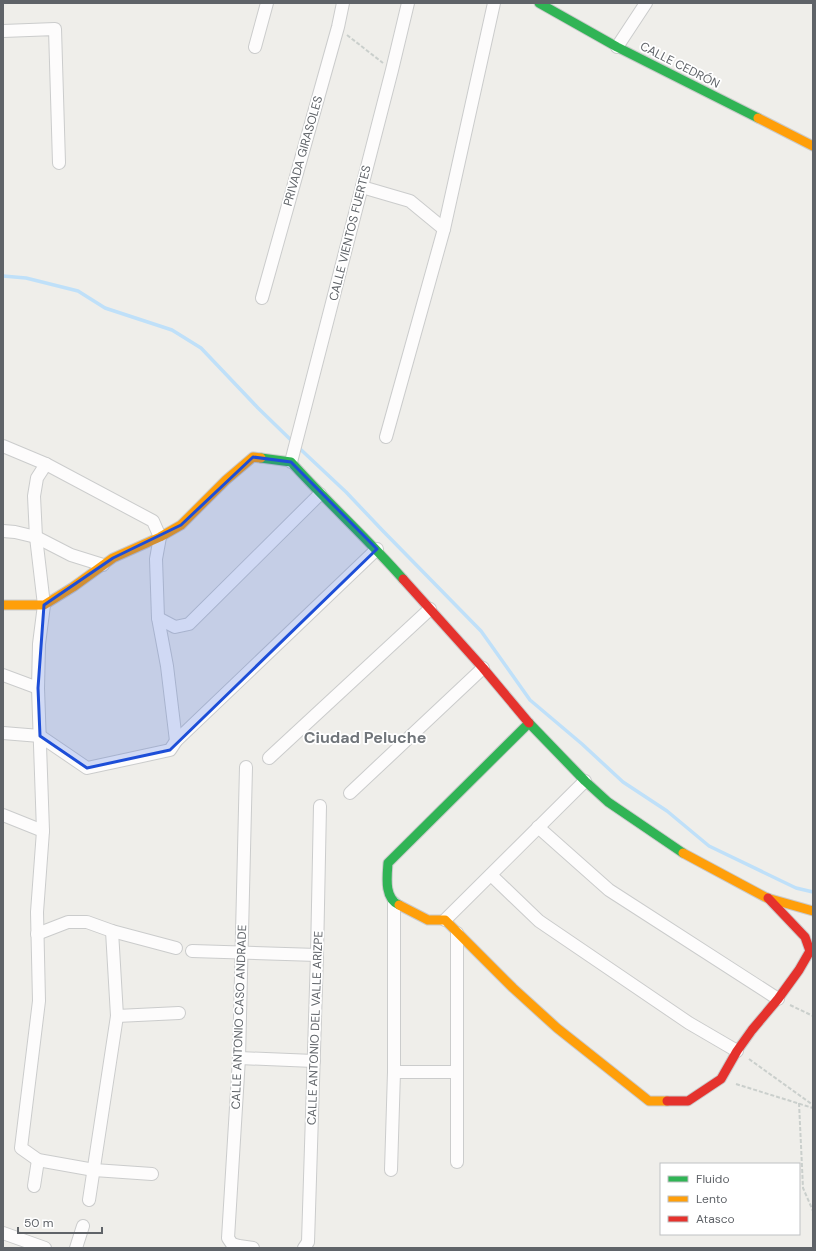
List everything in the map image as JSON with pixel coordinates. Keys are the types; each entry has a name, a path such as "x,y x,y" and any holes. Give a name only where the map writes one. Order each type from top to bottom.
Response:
{"street":[{"path":"255,47 267,3"},
{"name":"PRIVADA GIRASOLES","path":"262,298 338,27 343,3"},
{"name":"CALLE VIENTOS FUERTES","path":"293,458 408,3"},
{"path":"386,437 444,229 494,3"},
{"name":"CALLE CEDRÓN","path":"538,3 617,47 813,146"},
{"path":"617,47 646,3"},
{"path":"3,31 55,29 59,163"},
{"path":"362,187 410,201 444,229"},
{"path":"3,446 46,464 153,521 160,537 156,559 158,618 167,666 176,741"},
{"path":"3,605 44,606 113,558 160,537 181,525 226,480 253,457 293,458 320,494 377,549 483,668 528,723 585,781 608,802 688,857 768,898 813,911"},
{"path":"46,464 37,478 35,485 36,538 44,606 39,644 38,688 43,831 36,912 39,1001 21,1148 38,1160 94,1170 152,1174"},
{"path":"158,618 175,627 189,624 320,494"},
{"path":"3,531 15,532 36,538 71,555 104,565"},
{"path":"3,733 40,736 87,768 170,750 176,741 377,549"},
{"path":"269,758 430,609"},
{"path":"350,793 483,668"},
{"path":"3,675 38,688"},
{"path":"391,1170 394,1072 394,903 387,889 388,864 528,723"},
{"name":"CALLE ANTONIO CASO ANDRADE","path":"246,767 239,1058 228,1238 232,1244 253,1248"},
{"path":"394,903 428,920 445,920 585,781"},
{"name":"CALLE ANTONIO DEL VALLE ARIZPE","path":"304,1248 308,1242 320,806"},
{"path":"3,815 43,831"},
{"path":"538,827 609,890 778,999"},
{"path":"491,875 539,921 688,1023 737,1051"},
{"path":"445,920 513,988 557,1028 649,1101 688,1101 721,1079 737,1051 752,1030 778,999 799,970 810,951 805,937 768,898"},
{"path":"37,934 68,922 87,922 112,931 176,948"},
{"path":"89,1200 117,1016 112,931"},
{"path":"457,933 458,1162"},
{"path":"192,951 317,955"},
{"path":"117,1016 179,1013"},
{"path":"239,1058 314,1060"},
{"path":"394,1072 457,1072"},
{"path":"34,1186 38,1160"},
{"path":"76,1248 83,1226"},
{"path":"4,1237 45,1248"}],"path":[{"path":"338,27 392,70"},
{"path":"778,999 813,1016"},
{"path":"737,1051 813,1107"},
{"path":"721,1079 799,1104 813,1107"},
{"path":"799,1104 803,1188 813,1211"}],"highlighted area":[{"path":"253,457 291,462 377,549 170,750 87,768 40,736 38,688 44,605 113,558 181,525"}],"waterway":[{"path":"3,276 26,278 78,291 105,308 172,330 201,348 258,408 293,442"},
{"path":"297,446 346,492 481,631 530,700 582,744 623,782 667,811 709,846 796,888 813,892"}],"traffic: fast":[{"path":"539,3 617,47 758,118"},
{"path":"261,458 291,462 403,579"},
{"path":"529,723 585,781 608,802 683,853"},
{"path":"399,905 394,902 389,892 387,881 388,863 529,723"}],"traffic: slow":[{"path":"758,118 813,146"},
{"path":"3,605 44,605 73,587 113,558 160,537 181,525 226,480 253,457 261,458"},
{"path":"683,853 767,898 813,911"},
{"path":"399,905 428,920 445,920 513,988 557,1028 649,1101 667,1101"}],"traffic: jam":[{"path":"403,579 483,668 529,723"},
{"path":"667,1101 688,1101 721,1079 737,1051 752,1030 778,999 799,970 810,951 805,937 768,898"}],"district":[{"name":"Ciudad Peluche","path":"365,737"}]}
